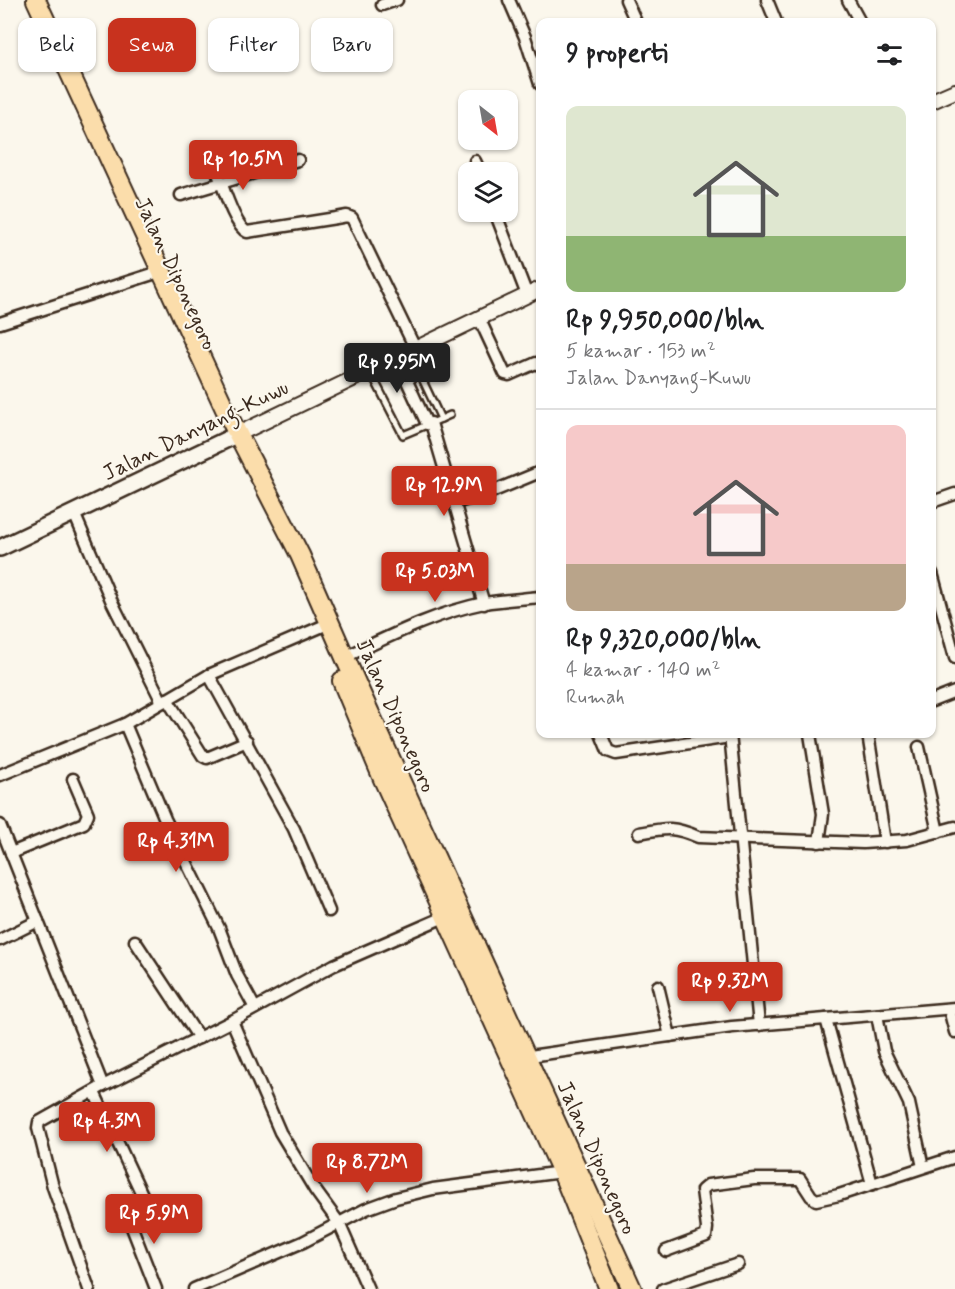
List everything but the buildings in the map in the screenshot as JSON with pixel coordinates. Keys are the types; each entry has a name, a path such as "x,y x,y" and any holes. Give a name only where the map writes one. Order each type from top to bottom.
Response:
{"main road":[{"name":"Jalan Diponegoro","path":"25,0 233,437 300,555 324,625 383,779 452,914"},
{"name":"Jalan Diponegoro","path":"36,0 156,273"},
{"name":"Jalan Danyang-Kuwu","path":"0,548 233,437"},
{"name":"Jalan Diponegoro","path":"324,625 345,657 452,914 518,1058 632,1289"},
{"name":"Jalan Diponegoro","path":"518,1058 609,1289"}],"street":[{"path":"382,5 397,0"},
{"path":"509,0 525,37 536,71"},
{"path":"626,0 634,18"},
{"path":"767,0 774,18"},
{"path":"848,0 858,18"},
{"path":"936,99 955,91"},
{"path":"181,195 298,160"},
{"path":"216,168 237,220 242,230 247,232 347,216 352,218 412,350 418,370 407,381 433,422 484,604"},
{"path":"500,222 533,292"},
{"path":"0,323 156,273"},
{"name":"Jalan Danyang-Kuwu","path":"233,437 533,292"},
{"path":"479,318 505,374 509,375 536,363"},
{"path":"455,503 489,493 536,474"},
{"path":"936,501 955,494"},
{"path":"74,513 112,602 165,700 203,756 207,758 247,741"},
{"path":"936,588 955,658"},
{"path":"345,657 411,627 484,604 536,598"},
{"path":"0,776 125,724 209,675 324,625"},
{"path":"209,675 294,829 329,911"},
{"path":"936,699 955,692"},
{"path":"125,724 165,819 219,928 237,975 255,1008"},
{"path":"603,738 608,751 616,754 712,738"},
{"path":"730,738 759,1025"},
{"path":"811,738 822,814 819,842"},
{"path":"869,738 885,842"},
{"path":"918,747 938,832"},
{"path":"11,854 84,823 88,814 74,779"},
{"path":"0,825 38,921 99,1089 146,1203"},
{"path":"639,833 665,828 681,829 698,837 885,842 907,840 955,827"},
{"path":"89,1289 53,1187 37,1125 99,1089 232,1021 334,965 452,914"},
{"path":"0,940 38,921"},
{"path":"135,940 199,1038"},
{"path":"658,986 670,1036"},
{"path":"518,1058 759,1025 952,1008 955,1032"},
{"path":"877,1015 884,1052 909,1103 923,1167"},
{"path":"826,1019 872,1184"},
{"path":"232,1021 280,1132 315,1190 339,1223 368,1289"},
{"path":"666,1251 706,1236 702,1190 708,1185 754,1179 800,1179 816,1200 955,1156"},
{"path":"194,1289 208,1287 366,1209 396,1198 433,1189 562,1172"},
{"path":"126,1212 156,1289"},
{"path":"663,1289 738,1264"}],"lane":[{"path":"369,370 403,435 450,415"}]}
